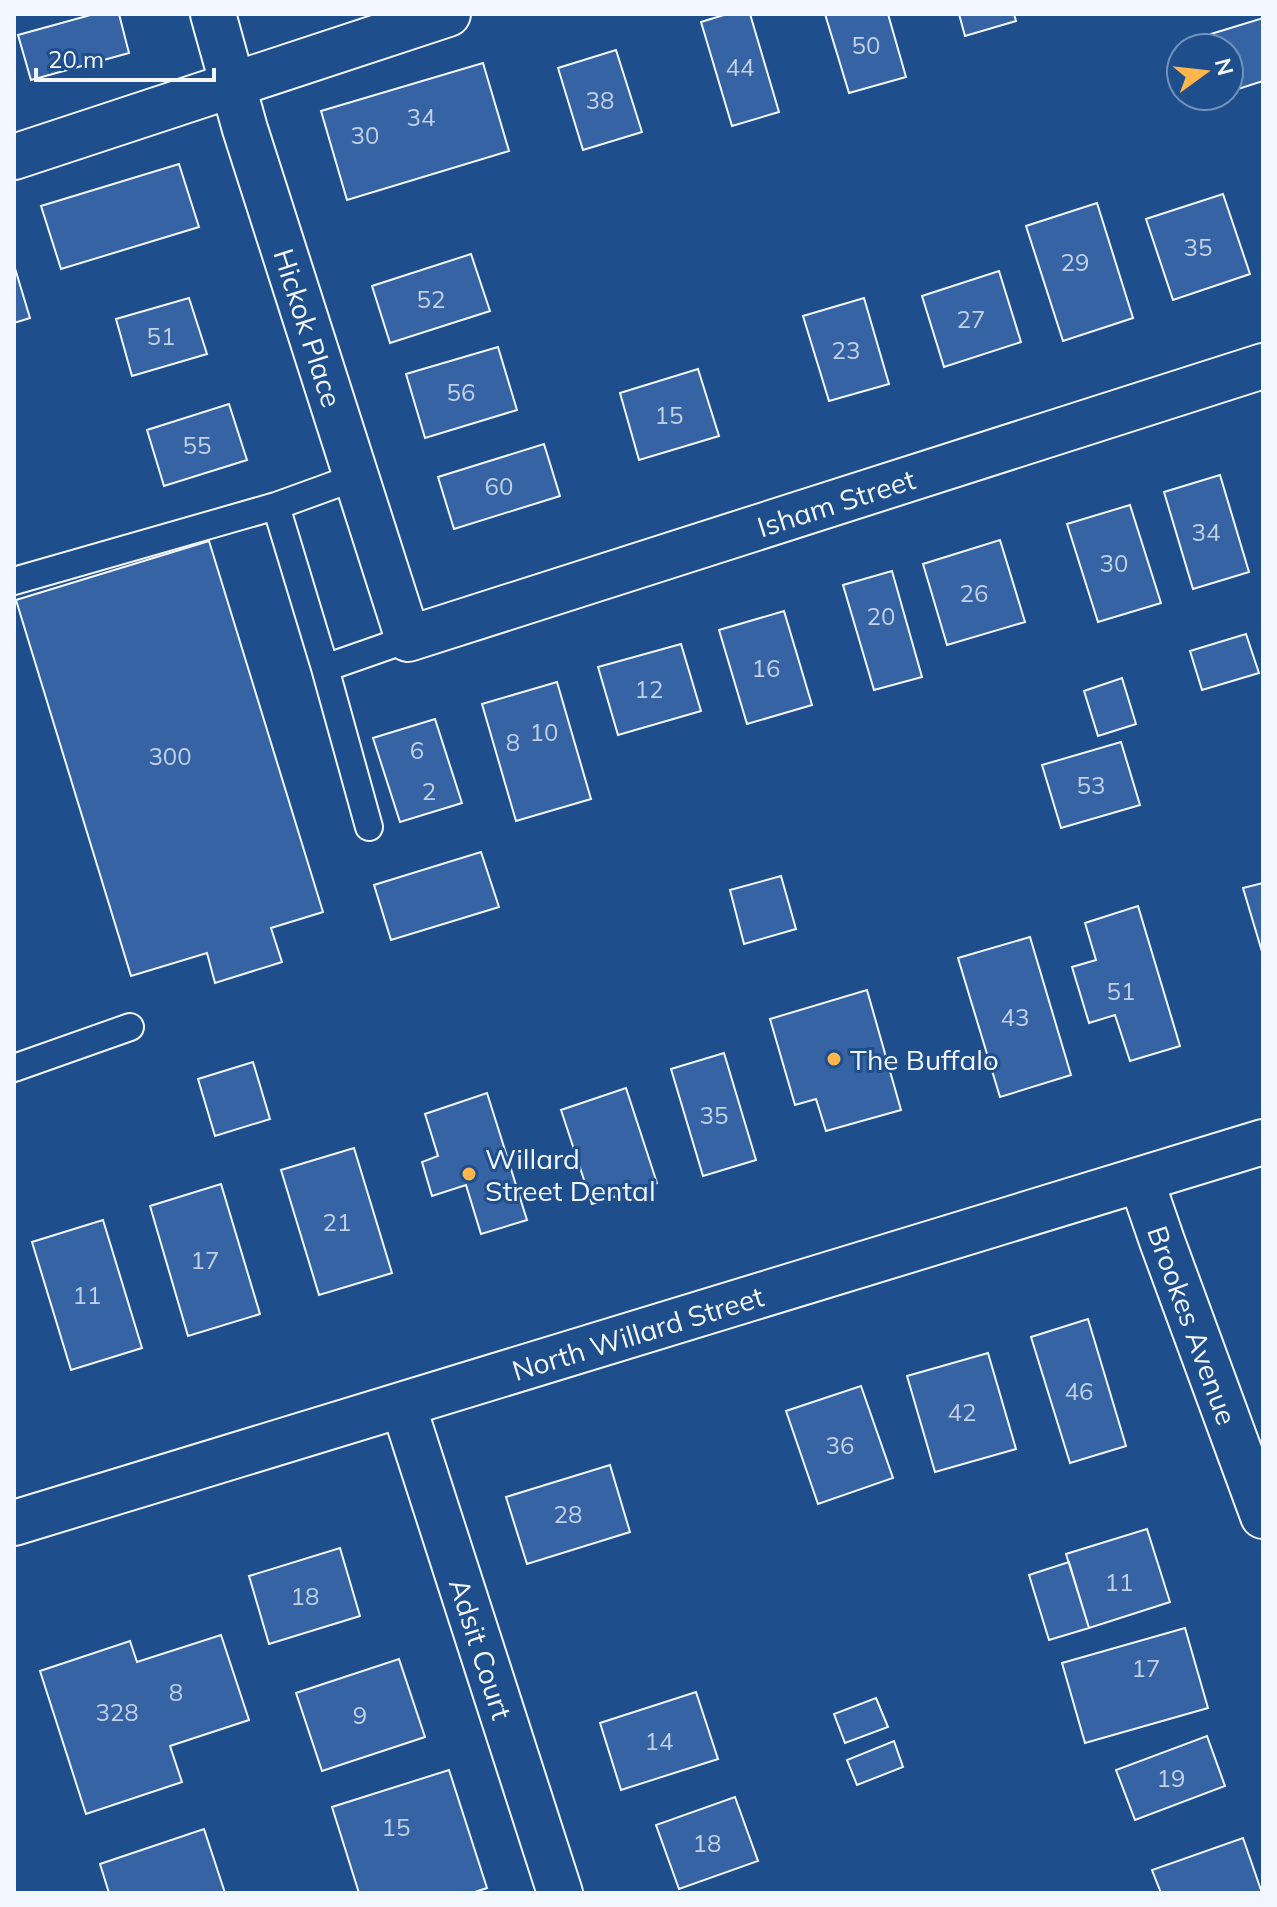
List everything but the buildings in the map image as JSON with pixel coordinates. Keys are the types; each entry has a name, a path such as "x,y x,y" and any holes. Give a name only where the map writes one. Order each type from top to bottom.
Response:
{"street":[{"name":"Hickok Place","path":"213,14 245,129 408,639"},
{"path":"14,157 448,14"},
{"name":"Isham Street","path":"408,639 1263,366"},
{"name":"North Willard Street","path":"14,1523 1263,1142"},
{"name":"Brookes Avenue","path":"1141,1180 1263,1516"},
{"name":"Adsit Court","path":"403,1405 560,1893"}],"lane":[{"path":"14,581 276,506 356,477"},
{"path":"276,506 369,827"},
{"path":"325,668 408,639"},
{"path":"14,1068 130,1027"}],"place":[{"name":"The Buffalo","path":"834,1059"},
{"name":"Willard Street Dental","path":"469,1174"}]}
